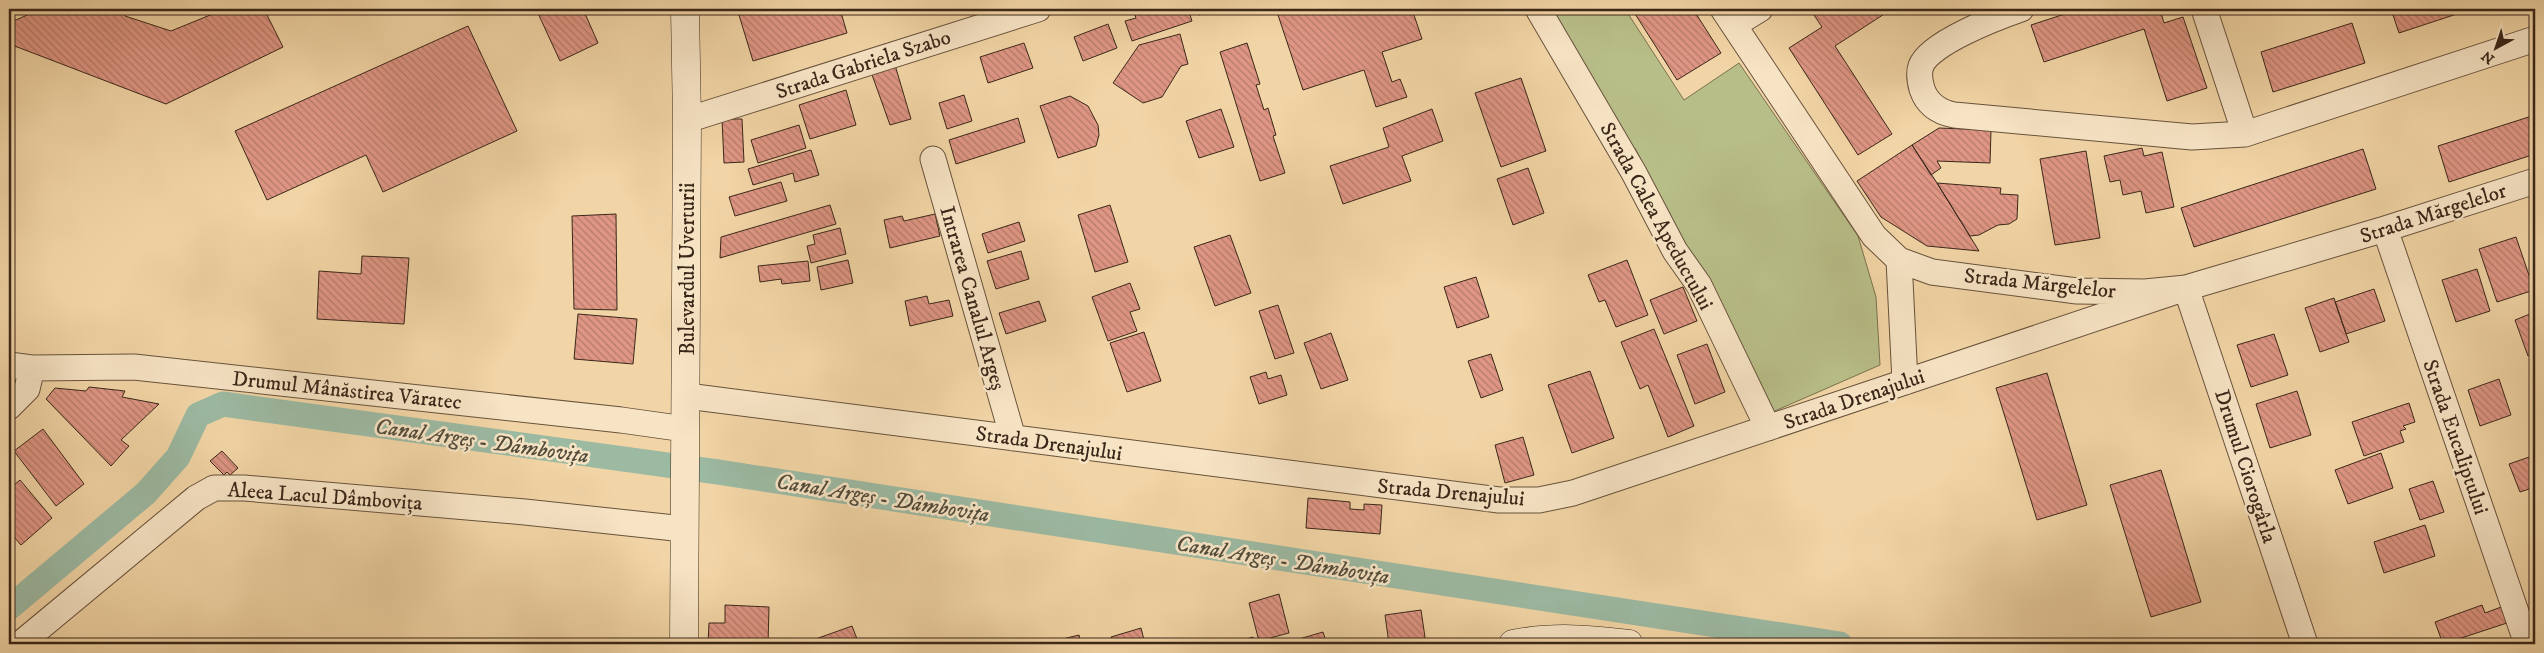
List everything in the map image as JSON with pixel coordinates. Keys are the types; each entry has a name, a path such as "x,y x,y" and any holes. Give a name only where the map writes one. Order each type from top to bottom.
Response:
{"main road":[{"name":"Bulevardul Uverturii","path":"684,644 686,9"},
{"path":"1513,644 1561,638 1592,639 1629,644"}],"street":[{"name":"Strada Gabriela Szabo","path":"687,120 1038,9"},
{"name":"Strada Calea Apeductului","path":"1538,9 1634,173 1675,251 1699,285 1768,428"},
{"path":"1728,17 1760,9"},
{"path":"2021,9 1991,20 1942,46 1926,58 1921,65 1920,83 1923,92 1935,108 1954,115 2192,137 2245,134 2535,39"},
{"path":"2204,9 2245,134"},
{"name":"Strada Mărgelelor","path":"1728,17 1874,236 1899,260 1932,272 2077,291 2145,292 2186,288 2385,229 2535,180"},
{"name":"Intrarea Canalul Argeș","path":"933,159 1013,438"},
{"name":"Strada Eucaliptului","path":"2385,229 2527,644"},
{"path":"1899,260 1905,382"},
{"name":"Strada Drenajului","path":"686,396 1489,499 1539,500 1573,493 2186,288"},
{"name":"Drumul Ciorogârla","path":"2186,288 2305,644"},
{"path":"9,407 27,389 20,366"},
{"name":"Drumul Mânăstirea Văratec","path":"20,366 134,367 612,419 685,429"},
{"name":"Aleea Lacul Dâmbovița","path":"20,644 196,498 214,488 254,488 684,529"}],"green space":[{"path":"1530,9 1625,9 1684,100 1739,63 1858,236 1876,297 1880,365 1768,414 1635,148 1618,156"}],"building":[{"path":"41,9 122,9 125,16 171,31 225,9 264,9 283,47 166,104 12,45 9,39 9,23"},
{"path":"536,9 583,9 598,43 560,61"},
{"path":"760,9 840,9 847,33 753,61 739,15"},
{"path":"1145,9 1188,9 1192,21 1132,41 1125,21 1136,18 1134,12"},
{"path":"1197,9 1221,9 1199,15"},
{"path":"1276,9 1356,9 1357,11 1365,9 1412,9 1422,39 1382,52 1392,82 1400,79 1407,97 1376,107 1364,70 1303,90"},
{"path":"1632,9 1693,9 1721,53 1677,80"},
{"path":"1810,9 1892,9 1835,46 1892,134 1858,155 1789,48 1822,27"},
{"path":"2080,9 2160,9 2164,23 2183,17 2207,88 2167,101 2144,29 2044,62 2031,25"},
{"path":"2391,9 2472,9 2399,33"},
{"path":"2352,23 2365,63 2273,92 2261,52"},
{"path":"1108,24 1117,48 1083,61 1074,37"},
{"path":"468,26 517,131 383,192 366,155 267,200 235,131"},
{"path":"1180,34 1188,64 1181,66 1162,97 1143,103 1113,83 1139,45"},
{"path":"1024,43 1033,68 988,83 980,57"},
{"path":"1247,43 1260,84 1256,85 1264,110 1268,108 1276,135 1273,136 1285,173 1260,181 1220,52"},
{"path":"895,65 911,119 890,125 871,72"},
{"path":"1521,78 1546,151 1501,167 1475,93"},
{"path":"846,90 856,125 810,139 799,105"},
{"path":"964,95 972,121 947,129 939,103"},
{"path":"1070,96 1088,106 1098,125 1099,135 1096,146 1058,158 1040,106"},
{"path":"1221,109 1234,147 1199,158 1186,121"},
{"path":"1432,109 1443,141 1402,156 1411,181 1343,204 1330,166 1389,147 1383,128"},
{"path":"2535,115 2535,154 2449,182 2438,146"},
{"path":"1018,118 1025,142 956,164 949,140"},
{"path":"722,119 742,119 744,162 724,163"},
{"path":"799,125 806,148 758,163 751,140"},
{"path":"1939,128 1991,130 1990,163 1937,161 1941,168 1931,175 1912,145"},
{"path":"1912,145 1979,251 1927,246 1881,217 1857,181"},
{"path":"2142,148 2144,156 2162,152 2174,207 2146,213 2141,191 2123,195 2120,180 2110,182 2104,156"},
{"path":"2363,149 2376,189 2194,247 2181,208"},
{"path":"811,150 819,175 795,182 793,173 753,185 748,169"},
{"path":"2086,151 2100,238 2055,245 2040,159"},
{"path":"1528,168 1544,213 1513,225 1497,179"},
{"path":"781,182 787,201 735,216 729,197"},
{"path":"1937,183 2001,188 2000,194 2018,195 2017,219 2009,224 1998,225 1979,235 1970,236"},
{"path":"830,205 836,224 720,258 721,237"},
{"path":"1110,205 1128,262 1095,272 1078,215"},
{"path":"616,214 617,310 574,309 572,216"},
{"path":"935,214 940,236 890,248 884,220 902,216 904,221"},
{"path":"1019,222 1025,241 988,253 982,234"},
{"path":"840,228 846,254 811,263 807,246 815,244 813,235"},
{"path":"1230,235 1251,293 1215,306 1194,247"},
{"path":"2516,237 2534,290 2497,302 2479,249"},
{"path":"1021,251 1029,279 996,289 987,261"},
{"path":"362,256 409,258 404,324 317,319 319,271 361,274"},
{"path":"848,260 853,283 821,290 817,267"},
{"path":"1627,260 1648,315 1616,327 1605,300 1599,302 1588,275"},
{"path":"808,261 810,281 782,284 781,279 760,282 758,266"},
{"path":"2477,269 2490,311 2456,322 2442,280"},
{"path":"1476,277 1489,317 1457,328 1444,287"},
{"path":"1130,283 1140,309 1130,312 1137,331 1108,341 1092,297"},
{"path":"1683,287 1697,321 1664,334 1650,300"},
{"path":"2374,289 2385,321 2346,334 2335,302"},
{"path":"927,296 929,304 949,300 953,316 910,326 905,301"},
{"path":"2334,298 2349,342 2320,352 2305,308"},
{"path":"1039,301 1046,321 1006,334 999,313"},
{"path":"1278,305 1294,353 1275,359 1259,311"},
{"path":"2535,312 2535,353 2528,356 2515,320"},
{"path":"578,314 637,319 633,364 574,359"},
{"path":"1654,329 1694,426 1668,437 1648,385 1640,389 1621,342"},
{"path":"1144,332 1161,381 1127,392 1110,343"},
{"path":"1331,333 1348,380 1321,389 1304,343"},
{"path":"2274,334 2288,375 2251,387 2237,345"},
{"path":"1707,344 1725,392 1695,404 1677,355"},
{"path":"1491,354 1503,390 1481,398 1468,361"},
{"path":"2535,365 2535,382 2530,367"},
{"path":"1590,371 1614,438 1572,453 1548,385"},
{"path":"1266,372 1268,379 1281,375 1287,395 1259,404 1250,377"},
{"path":"2047,373 2087,505 2037,520 1996,388"},
{"path":"2499,379 2511,415 2480,426 2468,390"},
{"path":"89,387 125,391 122,397 159,404 121,440 129,446 111,466 46,399 55,388 86,391"},
{"path":"2297,391 2311,435 2270,448 2256,404"},
{"path":"2409,403 2415,422 2403,426 2406,429 2400,431 2404,442 2364,456 2352,422"},
{"path":"43,429 84,484 56,506 14,451"},
{"path":"1523,437 1534,475 1505,483 1495,445"},
{"path":"222,451 238,468 230,475 227,472 224,475 210,461"},
{"path":"2381,453 2393,488 2348,504 2335,470"},
{"path":"2535,455 2535,487 2520,492 2509,464"},
{"path":"2161,470 2201,602 2151,617 2110,485"},
{"path":"20,480 52,518 21,545 9,531 9,489"},
{"path":"2433,481 2444,512 2420,520 2409,489"},
{"path":"1308,498 1350,502 1350,509 1364,510 1364,504 1382,505 1380,534 1306,528"},
{"path":"2425,525 2435,556 2384,573 2374,542"},
{"path":"1279,594 1289,633 1259,641 1249,603"},
{"path":"725,605 769,607 768,644 708,644 709,623 725,623"},
{"path":"2482,605 2485,613 2504,606 2510,622 2443,644 2435,622"},
{"path":"1421,610 1426,644 1389,644 1385,615"},
{"path":"852,626 859,644 812,644 810,641"},
{"path":"1141,628 1145,644 1113,644 1111,637"},
{"path":"1323,632 1327,644 1282,644"},
{"path":"1079,635 1081,644 1051,644 1050,642"},
{"path":"1253,637 1255,644 1230,644"}],"waterway":[{"name":"Canal Argeș - Dâmbovița","path":"9,608 146,493 178,457 198,415 223,404 718,472 1840,644"}]}
